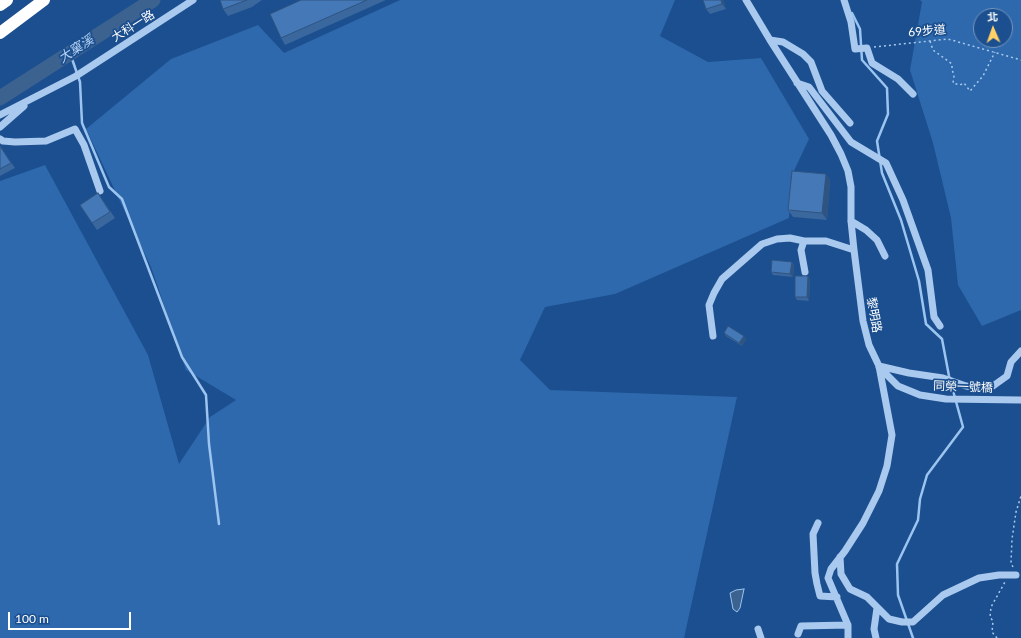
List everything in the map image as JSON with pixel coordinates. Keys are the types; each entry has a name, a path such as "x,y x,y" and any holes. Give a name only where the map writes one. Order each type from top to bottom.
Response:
{"highway":[{"path":"0,5 7,0"},
{"path":"0,33 44,0"}],"street":[{"name":"大科一路","path":"0,115 76,76 193,0"},
{"name":"黎明路","path":"746,0 831,135 848,171 851,187 851,221 854,250 865,332 869,345 879,366 892,435 887,466 879,491 863,523 831,569 828,578 848,625 848,638"},
{"path":"844,0 851,22 855,49 867,48 872,63 898,79 913,94"},
{"path":"770,40 783,42 803,54 810,62 822,91 850,123"},
{"path":"797,83 809,87 851,142 886,162 903,200 928,270 934,318 940,326"},
{"path":"0,127 33,98"},
{"path":"0,139 3,141 15,142 46,141 75,129 84,144 100,191"},
{"path":"851,221 866,230 877,240 885,256"},
{"path":"713,336 708,305 722,279 762,244 790,238 804,241 826,241 854,250"},
{"path":"804,241 801,250 805,272"},
{"path":"879,366 909,374 944,378 979,388 993,386 1007,376 1011,362 1021,351"},
{"name":"同榮一號橋","path":"879,366 898,386 920,395 933,398 1021,400"},
{"path":"818,523 813,534 815,573 820,596 837,597"},
{"path":"840,557 841,574 850,589 867,597 889,619 902,622 913,622 943,594 979,578 999,575 1016,575"},
{"path":"876,638 874,630 877,608"},
{"path":"798,634 801,626 848,625"},
{"path":"758,629 761,638"}],"path":[{"name":"69步道","path":"867,48 948,39 1021,60"},
{"path":"930,41 933,50 952,64 954,76 953,83 960,85 964,83 970,91 983,76 994,52"}],"shaded area":[{"path":"400,0 675,0 660,36 708,62 761,58 809,139 791,177 789,218 615,294 545,307 520,360 550,390 737,397 684,638 0,638 0,181 45,165 148,355 179,464 210,417 236,400 186,370 151,267 86,129 171,59 258,25 284,53"},
{"path":"920,0 1021,0 1021,310 982,326 958,285 951,218 933,143 910,70 922,2"},
{"path":"744,589 740,608 737,612 733,609 730,593 736,590"}],"building":[{"path":"220,0 247,0 223,9"},
{"path":"301,0 367,0 281,38 270,14"},
{"path":"703,0 721,0 722,4 706,9"},
{"path":"0,146 11,163 0,169"},
{"path":"792,171 826,174 822,213 788,210"},
{"path":"98,193 110,212 92,223 80,205"},
{"path":"772,260 792,262 790,274 771,272"},
{"path":"795,276 808,276 807,297 795,297"},
{"path":"728,326 744,336 739,343 724,333"}],"waterway":[{"name":"大窠溪","path":"0,98 153,0"},
{"path":"852,13 860,29 862,60 887,88 888,114 877,141 882,173 901,220 919,281 926,324 942,339 949,376 963,427 927,475 920,499 918,520 897,564 898,595 913,638"},
{"path":"70,53 80,82 82,123 109,187 122,199 182,357 206,395 209,444 219,524"}]}
